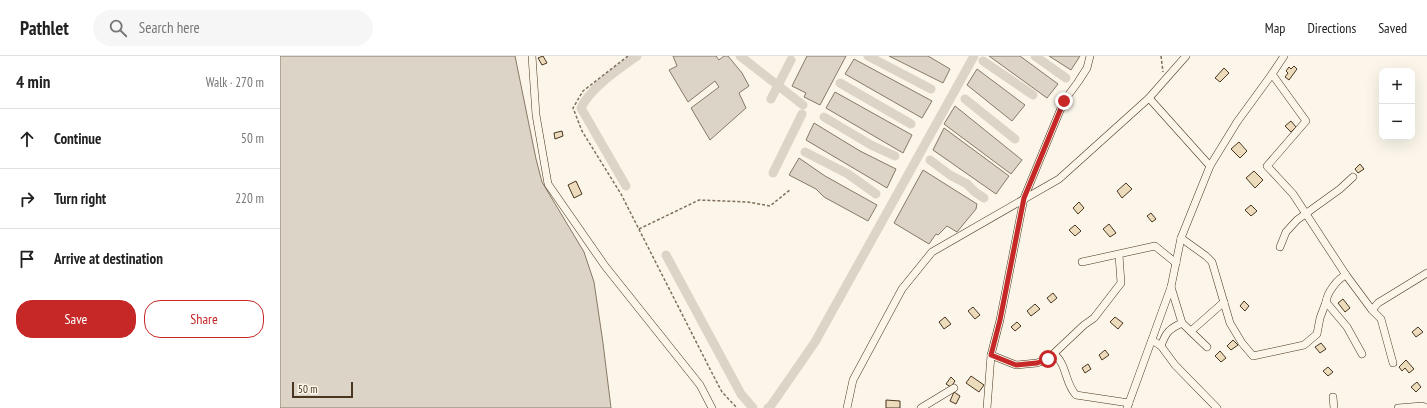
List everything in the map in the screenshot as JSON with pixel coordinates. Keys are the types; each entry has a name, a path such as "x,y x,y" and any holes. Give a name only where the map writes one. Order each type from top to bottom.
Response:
{"street":[{"path":"532,56 536,115 548,184 605,266 700,385 712,408"},
{"path":"987,408 991,355 1000,320 1024,198 1064,101 1087,68 1090,56"},
{"path":"848,408 853,380 902,290 932,252 1059,179 1149,98 1186,56"},
{"path":"1054,354 1060,358 1071,390 1076,395 1128,406 1170,287 1180,238 1210,166 1237,122 1284,56"},
{"path":"1272,74 1306,121 1266,166 1293,194 1346,275 1372,310 1381,319 1393,363"},
{"path":"1149,98 1210,166"},
{"path":"1280,247 1286,232 1297,220 1340,189 1353,177"},
{"path":"1180,238 1212,262 1230,322 1242,343 1254,356 1304,345 1316,334 1327,296 1342,277 1346,275"},
{"path":"1082,262 1155,246 1176,263"},
{"path":"991,355 1016,365 1037,363 1048,359 1084,325 1094,318 1121,283 1119,255"},
{"path":"1372,310 1378,303 1427,273"},
{"path":"1170,287 1182,323 1207,347"},
{"path":"1191,331 1224,302"},
{"path":"1326,302 1347,327 1362,354"},
{"path":"1161,346 1165,335 1172,327 1182,323"},
{"path":"1152,340 1161,346 1175,365 1216,408"},
{"path":"921,408 954,388"},
{"path":"1333,397 1334,408"},
{"path":"1398,408 1422,406 1427,408"}],"path":[{"path":"628,56 583,91 573,108 582,131 621,194 656,266 722,392 737,408"},
{"path":"1161,56 1164,81"},
{"path":"639,229 699,200 748,202 770,206 791,189"}],"shaded area":[{"path":"280,56 515,56 542,182 584,252 594,282 611,408 280,408"},
{"path":"673,56 716,56 719,60 724,56 728,56 742,73 749,86 739,93 746,108 710,140 691,108 719,87 715,81 688,102 669,70 677,66"},
{"path":"807,56 846,56 820,105 804,97 806,93 792,86"},
{"path":"889,56 928,56 950,69 943,83"},
{"path":"989,56 1020,56 1058,84 1047,98"},
{"path":"1049,56 1080,56 1071,70"},
{"path":"854,59 932,101 922,118 845,74"},
{"path":"977,69 1025,105 1012,121 967,85"},
{"path":"835,92 912,135 903,153 826,108"},
{"path":"955,106 1022,160 1011,174 944,124"},
{"path":"814,123 860,151 896,169 887,188 806,140"},
{"path":"944,128 1009,176 996,194 933,150"},
{"path":"799,158 825,176 877,205 868,221 824,197 816,189 789,175"},
{"path":"923,170 977,204 976,209 957,232 947,226 938,235 936,234 929,244 894,223"}],"building":[{"path":"543,56 547,63 542,65 538,58"},
{"path":"1294,66 1297,69 1289,80 1285,77 1288,73 1286,71 1289,67 1291,69"},
{"path":"1224,68 1229,73 1220,82 1215,78"},
{"path":"1291,121 1296,127 1291,132 1285,126"},
{"path":"562,131 563,136 555,139 554,133"},
{"path":"1239,142 1247,151 1240,158 1231,149"},
{"path":"1360,164 1364,169 1358,173 1355,169"},
{"path":"1254,171 1263,180 1255,188 1246,178"},
{"path":"576,181 582,194 574,198 568,185"},
{"path":"1126,183 1132,189 1122,198 1117,191"},
{"path":"1079,202 1084,208 1078,214 1073,208"},
{"path":"1251,205 1257,211 1251,216 1245,210"},
{"path":"1151,213 1156,219 1152,222 1147,216"},
{"path":"1109,224 1116,233 1110,237 1103,229"},
{"path":"1075,225 1081,231 1075,236 1069,230"},
{"path":"1053,293 1057,298 1051,303 1047,298"},
{"path":"1343,299 1350,308 1345,312 1338,303"},
{"path":"1244,301 1249,306 1245,311 1240,306"},
{"path":"1035,304 1040,309 1031,316 1027,311"},
{"path":"973,307 980,315 975,319 968,311"},
{"path":"945,317 951,324 944,329 939,322"},
{"path":"1115,317 1123,323 1118,329 1110,322"},
{"path":"1017,322 1021,326 1015,331 1011,327"},
{"path":"1418,327 1423,332 1416,337 1412,332"},
{"path":"1233,340 1238,345 1231,350 1227,346"},
{"path":"1321,343 1326,349 1320,353 1315,347"},
{"path":"1105,350 1109,355 1102,360 1099,355"},
{"path":"1220,351 1226,358 1221,362 1215,356"},
{"path":"1406,360 1414,369 1409,373 1405,368 1402,371 1399,367"},
{"path":"1088,364 1091,369 1085,373 1082,368"},
{"path":"1328,367 1333,372 1328,376 1323,371"},
{"path":"971,376 984,385 979,392 966,383"},
{"path":"951,377 955,381 951,387 946,384"},
{"path":"1417,382 1421,387 1416,392 1411,387"},
{"path":"954,392 960,396 956,404 950,401"},
{"path":"886,400 900,401 900,408 886,408"}],"waterway":[{"path":"626,186 581,108 591,93 598,86 637,56"},
{"path":"740,56 803,105"},
{"path":"868,56 931,89"},
{"path":"768,408 815,342 974,56"},
{"path":"1035,56 1066,78"},
{"path":"771,99 791,60"},
{"path":"983,61 1033,95"},
{"path":"840,83 911,124"},
{"path":"965,99 1015,139"},
{"path":"773,173 802,114"},
{"path":"824,117 871,145 895,156"},
{"path":"805,152 848,174 876,194"},
{"path":"930,160 950,175 967,184 984,198"},
{"path":"666,255 741,394 753,408"}],"route":[{"path":"1048,359 1037,363 1016,365 991,355 1000,320 1024,198 1064,101"}]}
